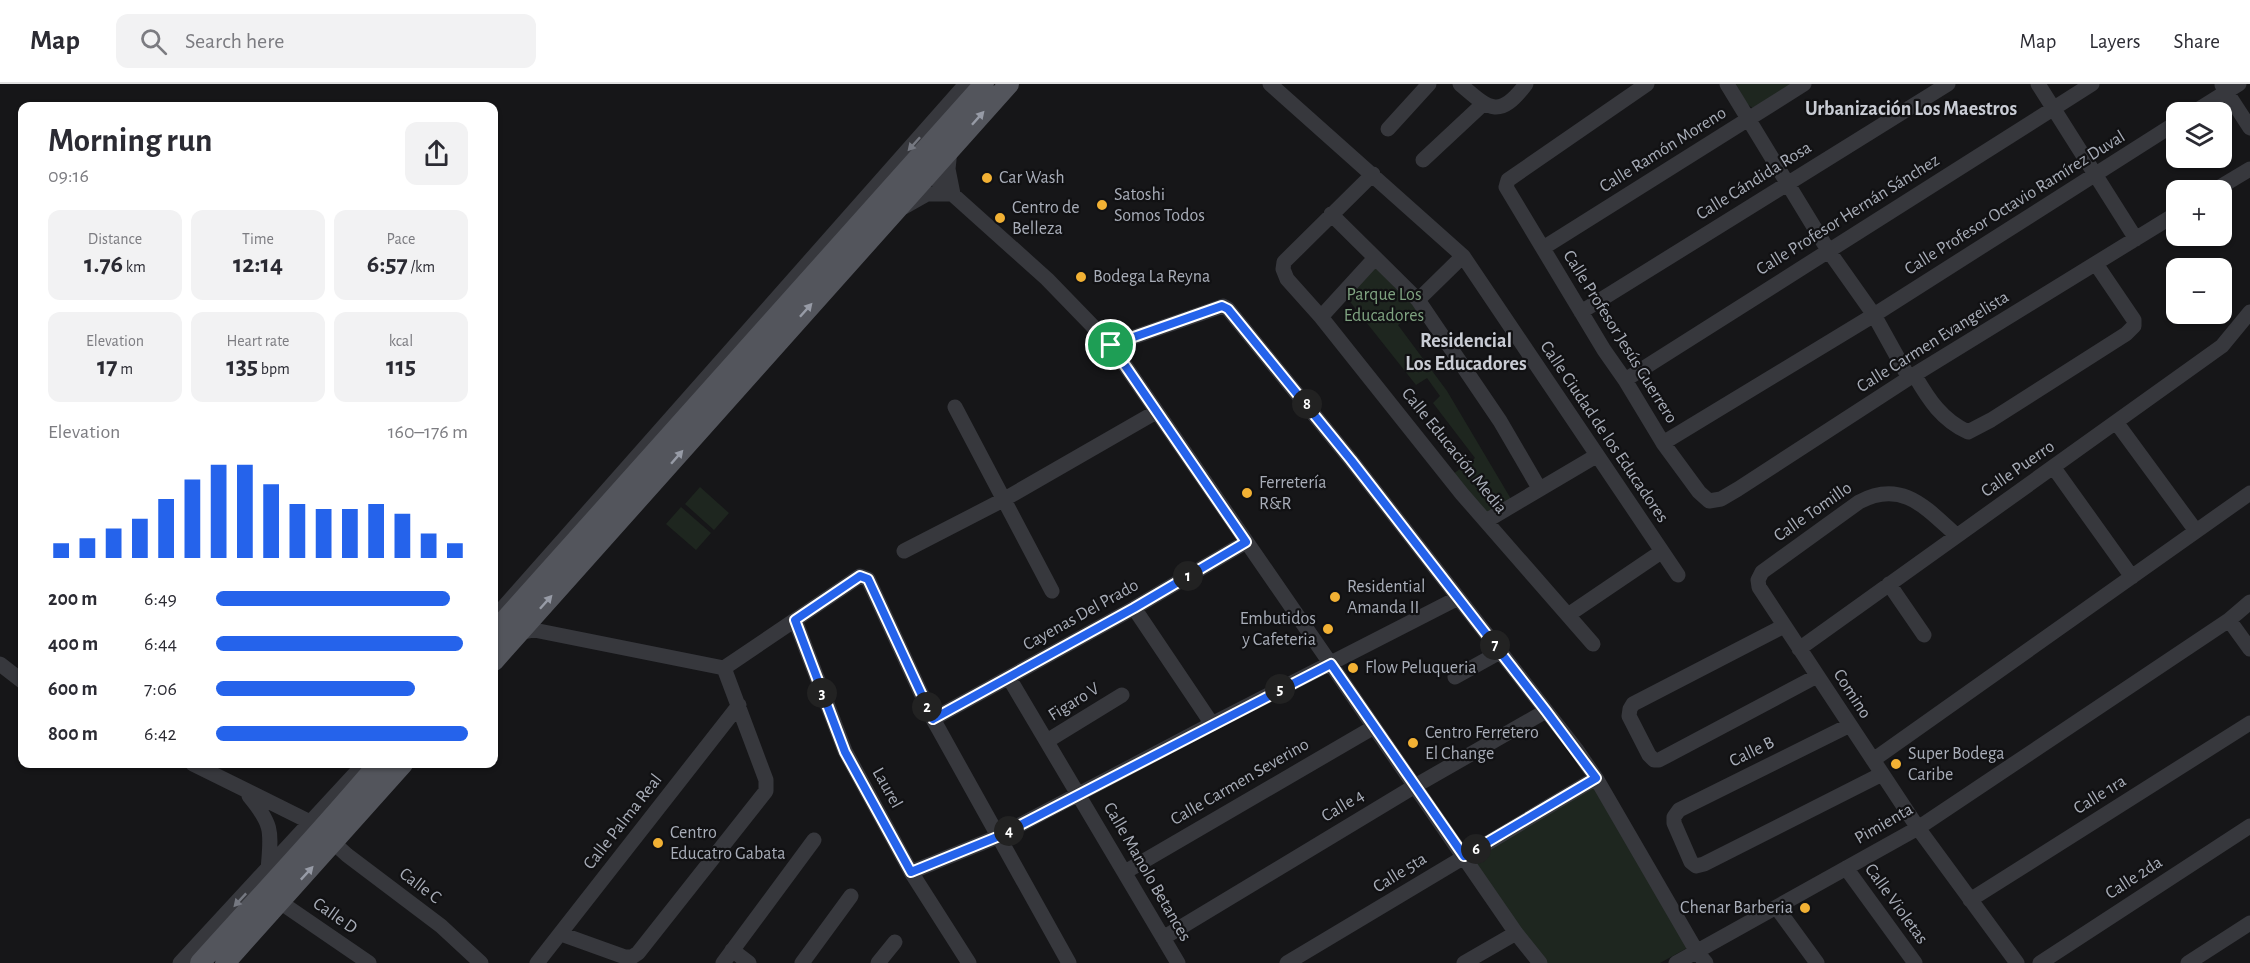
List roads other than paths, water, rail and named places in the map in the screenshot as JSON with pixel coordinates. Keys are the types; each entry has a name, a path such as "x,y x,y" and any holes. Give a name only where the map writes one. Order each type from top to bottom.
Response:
{"main road":[{"path":"498,656 889,218 922,167 984,84"},
{"path":"498,628 922,167 950,150 1009,84"},
{"path":"225,963 280,902 322,833 375,768"},
{"path":"200,963 266,890 322,833 398,768"}],"street":[{"path":"498,613 966,84"},
{"name":"Calle Ciudad de los Educadores","path":"1270,84 1463,256 1678,575"},
{"path":"1388,129 1429,84"},
{"path":"1460,84 1483,104 1499,108 1511,103 1526,84"},
{"name":"Calle Profesor Jesús Guerrero","path":"1647,84 1508,180 1506,187 1663,443 1709,501"},
{"path":"1727,84 1786,184 1828,250 1874,315 1912,377 1933,405 1953,425 1968,432 1991,420 2134,327 2134,320 2096,264"},
{"name":"Calle Ramón Moreno","path":"1543,248 1803,84"},
{"name":"Calle Cándida Rosa","path":"1581,312 1948,84"},
{"path":"2038,84 2136,239"},
{"name":"Calle Profesor Hernán Sánchez","path":"1625,380 2092,84"},
{"path":"2208,102 2229,87 2250,128"},
{"path":"1423,160 1483,104"},
{"name":"Calle Profesor Octavio Ramírez Duval","path":"1663,443 1874,315 2166,129"},
{"path":"950,150 948,169 953,195"},
{"path":"922,167 1047,279 1111,345 1516,933 1540,963"},
{"path":"2232,180 2250,169"},
{"name":"Calle Educación Media","path":"1372,174 1284,262 1283,269 1287,279 1321,317 1462,494 1593,645"},
{"path":"889,218 927,195 953,195"},
{"path":"1331,214 1418,300 1500,422 1539,488"},
{"name":"Calle Carmen Evangelista","path":"1709,501 1721,499 1738,489 1912,377 2166,220"},
{"path":"1418,300 1463,256"},
{"path":"1321,317 1375,258"},
{"path":"1111,345 1226,306 1284,375 1596,778 1702,957"},
{"name":"Calle Puerro","path":"1799,649 2222,346 2250,312"},
{"path":"955,407 1052,591"},
{"path":"904,551 1003,500 1156,412"},
{"path":"2116,422 2196,531"},
{"path":"1486,521 1596,456"},
{"path":"2054,468 2132,577"},
{"path":"1873,760 2250,493"},
{"name":"Calle Tomillo","path":"1758,580 1762,572 1859,502 1873,495 1903,494 1930,512 1956,536"},
{"name":"Cayenas Del Prado","path":"933,719 1134,608 1246,542"},
{"path":"1568,615 1661,552"},
{"path":"518,633 534,630 724,668 860,576 868,579 933,719 1069,963"},
{"name":"Comino","path":"1758,580 1759,587 1784,626 1918,828 2017,963"},
{"path":"1889,584 1924,635"},
{"path":"911,872 997,837 1458,598"},
{"name":"Pimienta","path":"1676,963 1702,957 1777,908 1918,828 2229,620 2250,602"},
{"path":"1134,608 1212,724"},
{"name":"Laurel","path":"795,620 845,752 911,872 969,963"},
{"path":"2229,620 2250,650"},
{"path":"1784,626 1633,704 1629,716 1649,755 1654,760 1659,760 1817,676"},
{"path":"1455,676 1500,652"},
{"path":"0,664 18,678"},
{"path":"561,933 625,957 632,957 638,953 766,790 767,785 724,668"},
{"name":"Calle Manolo Betances","path":"1009,678 1178,963"},
{"name":"Figaro V","path":"1047,741 1122,695"},
{"name":"Calle Palma Real","path":"537,963 739,705"},
{"name":"Calle 4","path":"1162,938 1414,786 1546,711"},
{"name":"Calle 1ra","path":"1970,900 2250,723"},
{"name":"Calle B","path":"1850,725 1679,810 1674,817 1674,823 1691,862 1696,866 1704,864 1882,774"},
{"name":"Calle Carmen Severino","path":"1125,872 1374,727"},
{"name":"Calle C","path":"201,768 322,833 441,926 481,963"},
{"path":"180,963 268,870 322,833 362,768"},
{"name":"Calle 5ta","path":"1287,963 1596,778"},
{"path":"245,791 269,822 271,833 268,870"},
{"name":"Calle 2da","path":"2040,963 2250,826"},
{"path":"723,963 814,840"},
{"name":"Calle Violetas","path":"1846,868 1915,963"},
{"path":"802,963 851,896"},
{"name":"Calle D","path":"280,902 369,963"},
{"path":"1777,908 1817,963"},
{"path":"2188,963 2250,923"},
{"path":"1464,963 1516,933"},
{"path":"878,963 895,942"},
{"path":"732,950 749,963"}],"place":[{"name":"Car Wash","path":"987,178"},
{"name":"Satoshi Somos Todos","path":"1102,205"},
{"name":"Centro de Belleza","path":"1000,218"},
{"name":"Bodega La Reyna","path":"1081,277"},
{"name":"Ferretería R&R","path":"1247,493"},
{"name":"Residential Amanda II","path":"1335,597"},
{"name":"Embutidos y Cafeteria","path":"1328,629"},
{"name":"Flow Peluqueria","path":"1353,668"},
{"name":"Centro Ferretero El Change","path":"1413,743"},
{"name":"Super Bodega Caribe","path":"1896,764"},
{"name":"Centro Educatro Gabata","path":"658,843"},
{"name":"Chenar Barberia","path":"1805,908"}],"district":[{"name":"Urbanización Los Maestros","path":"1911,109"},
{"name":"Residencial Los Educadores","path":"1466,352"}],"park label":[{"name":"Parque Los Educadores","path":"1384,305"}]}
